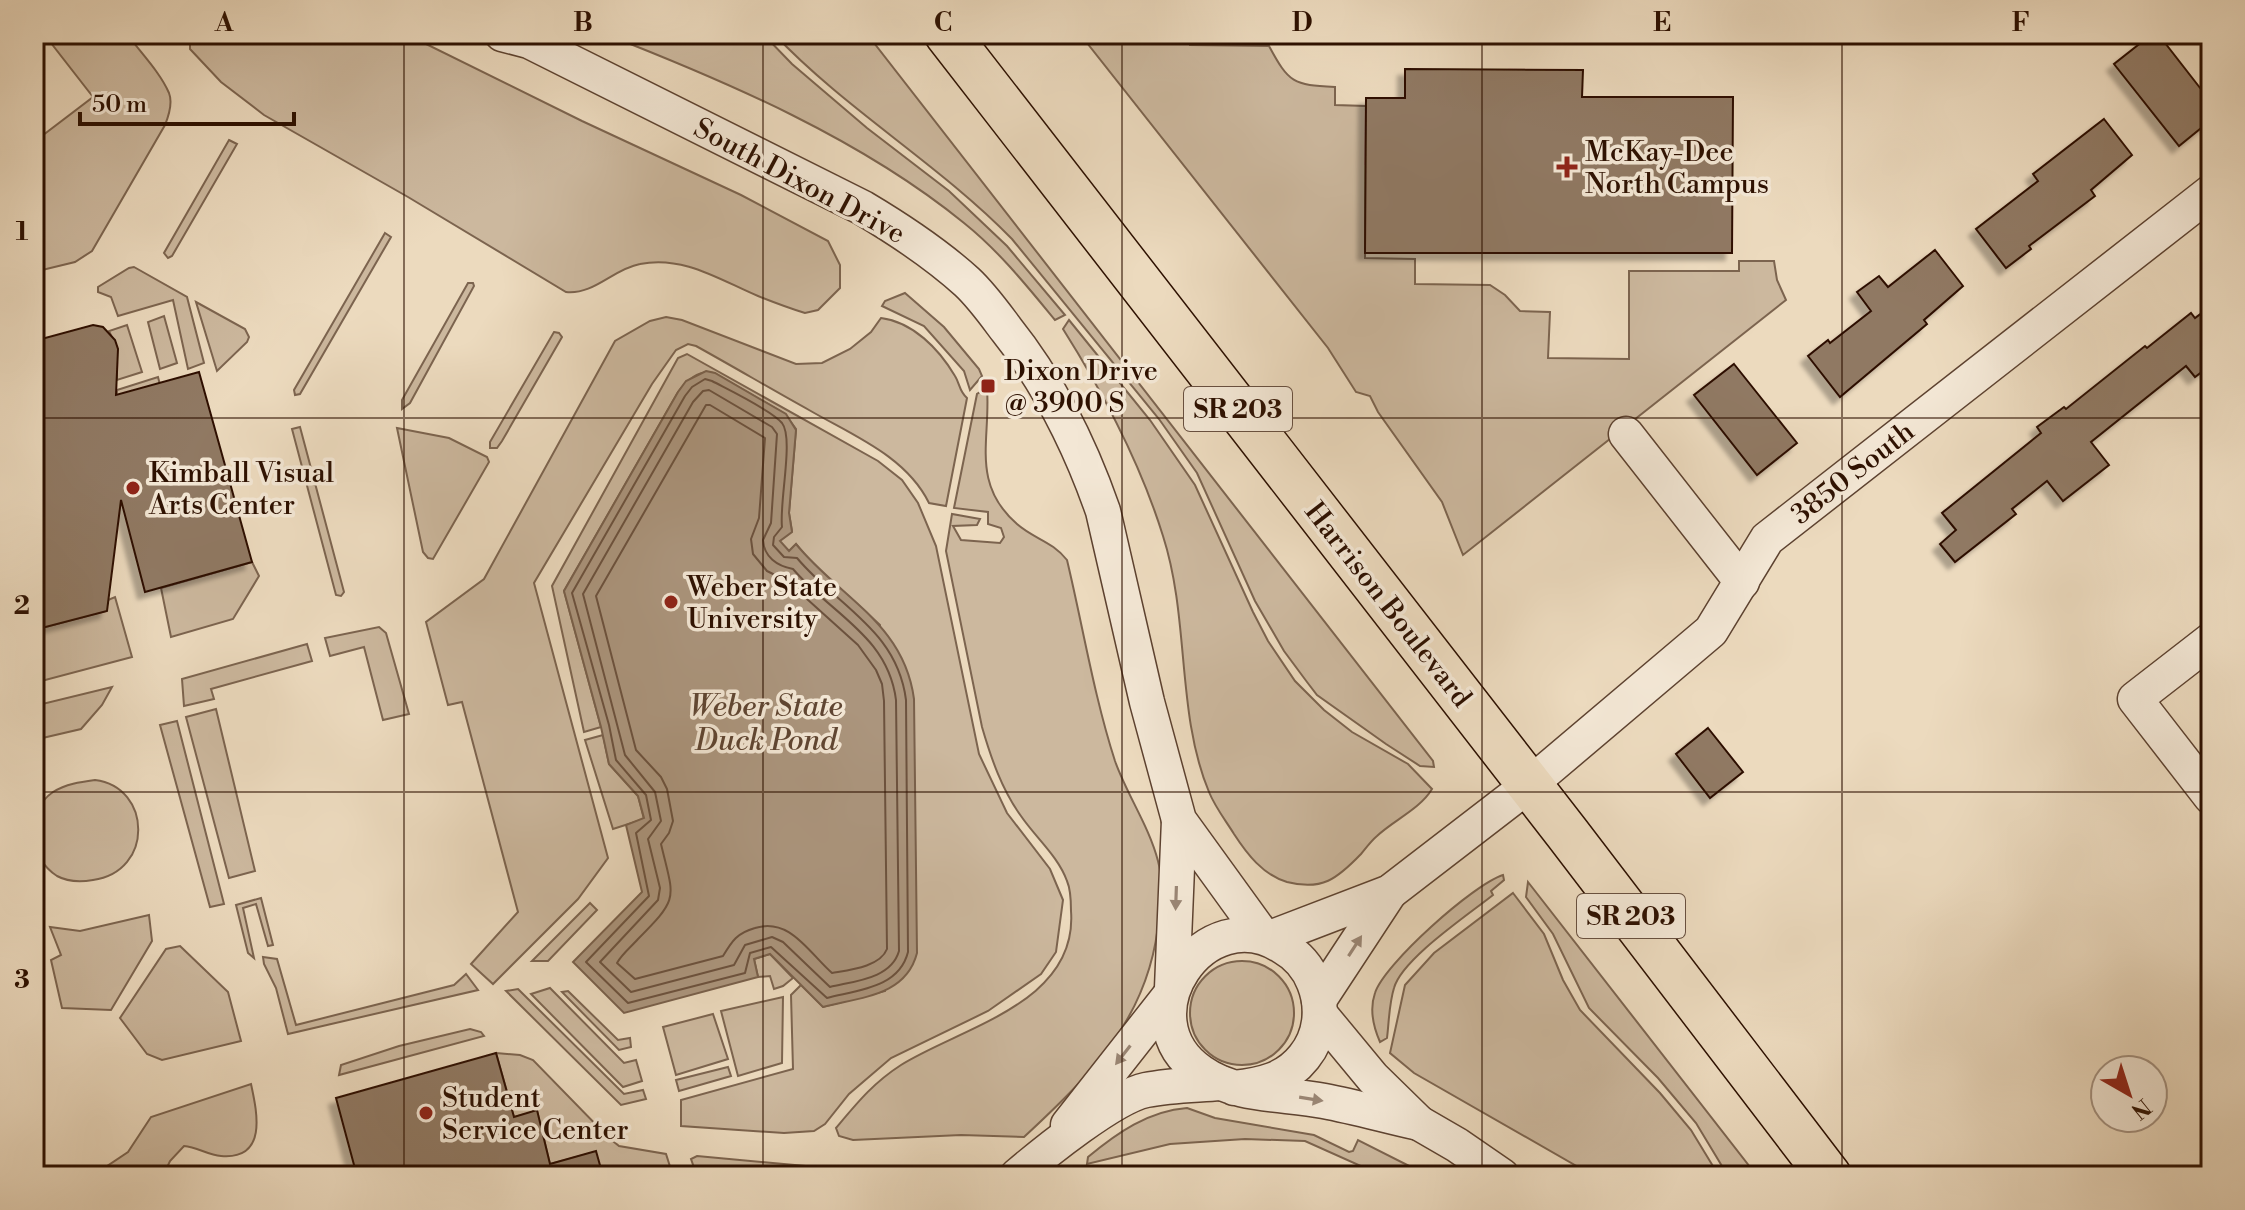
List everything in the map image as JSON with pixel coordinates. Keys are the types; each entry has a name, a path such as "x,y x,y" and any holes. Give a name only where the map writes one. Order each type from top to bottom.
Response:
{"main road":[{"name":"Harrison Boulevard","path":"947,34 1829,1176"}],"street":[{"name":"South Dixon Drive","path":"517,36 863,208 899,229 969,284 1042,377 1064,418 1103,511 1165,774 1179,820 1172,992"},
{"name":"3850 South","path":"1390,892 1529,785 1711,631 1767,539 2211,192"},
{"path":"1626,434 1742,582"},
{"path":"2211,640 2135,699 2211,797"},
{"name":"South Dixon Drive","path":"1179,820 1267,937"},
{"path":"1049,1150 1172,992 1185,965 1204,948 1227,938 1267,937 1390,892"},
{"path":"1017,1176 1125,1098 1143,1090 1265,1083 1290,1071 1313,1042 1320,1007 1390,892"},
{"path":"1267,937 1292,952 1303,964 1312,976 1320,1007 1373,1078 1419,1123 1502,1176"},
{"path":"1172,992 1171,1026 1180,1050 1197,1070 1227,1085 1326,1101 1419,1123"}],"shaded area":[{"path":"44,34 127,34 160,77 169,93 171,105 165,125 92,251 75,262 34,272 34,142 93,97"},
{"path":"190,34 401,34 414,38 741,195 828,241 840,265 840,288 818,310 805,313 701,271 656,262 630,267 586,290 566,292 264,115 221,82 190,49"},
{"path":"605,34 763,34 792,64 867,128 949,191 1007,246 1065,315 1055,320 1012,269 977,234 882,165 792,115"},
{"path":"774,34 867,34 1433,761 1434,767 1420,766 1317,695 1284,651 1255,601 1197,473 1159,419 1012,239 954,186 831,88"},
{"path":"1080,34 1189,34 1190,45 1269,46 1282,68 1294,80 1335,87 1335,105 1366,106 1365,258 1415,259 1415,284 1490,285 1520,311 1550,312 1548,358 1629,359 1629,271 1739,271 1739,261 1774,261 1777,280 1786,300 1463,555 1442,502 1370,396 1356,392 1328,348"},
{"path":"229,140 237,144 168,258 164,253"},
{"path":"385,233 391,237 300,394 295,395 294,390"},
{"path":"134,267 187,297 204,363 188,369 173,300 118,316 111,297 98,292 98,287"},
{"path":"468,283 474,286 410,403 402,409 402,400"},
{"path":"905,293 944,327 979,369 982,376 970,390 964,371 924,326 882,306 885,301"},
{"path":"196,302 245,329 249,337 217,371"},
{"path":"164,316 177,363 160,369 148,322"},
{"path":"666,317 682,320 796,364 822,363 850,349 871,332 881,318 914,331 941,356 967,398 946,506 929,503 907,472 860,438 696,346 688,344 676,350 652,384 534,583 608,858 578,899 493,984 471,964 518,912 462,702 448,705 426,622 484,579 615,341 650,321"},
{"path":"1069,320 1150,420 1195,485 1253,612 1295,681 1324,710 1352,732 1408,764 1432,789 1421,803 1384,830 1344,870 1328,881 1299,884 1270,874 1244,849 1211,798 1192,730 1177,600 1163,536 1120,429 1063,329"},
{"path":"127,325 142,372 117,380 117,349 109,331"},
{"path":"554,332 562,337 502,441 497,448 490,448 490,442"},
{"path":"687,354 878,461 902,480 918,503 936,546 979,754 1007,813 1050,869 1063,900 1056,952 1041,974 988,1011 891,1058 849,1094 825,1124 814,1131 784,1133 681,1126 681,1100 793,1069 791,995 801,985 823,1007 885,991 880,625 810,561 796,544 789,551 779,541 792,531 789,513 796,429 785,414 714,373 694,376 678,392 564,591 601,727 584,732 552,586 678,358"},
{"path":"158,377 164,401 116,414 117,390"},
{"path":"987,388 986,460 993,493 1017,524 1055,548 1067,560 1115,761 1158,861 1161,894 1154,950 1145,982 1115,1039 1073,1089 1024,1137 961,1135 853,1140 839,1136 836,1128 874,1086 901,1065 1012,1008 1036,990 1056,969 1068,942 1071,904 1067,881 1058,863 1014,806 985,739 946,551 952,514 980,519 977,525 953,526 961,540 1000,543 1004,537 1001,528 988,524 988,512 954,508 977,394"},
{"path":"300,427 344,592 341,596 336,595 292,429"},
{"path":"397,428 449,438 487,457 489,462 433,559 423,552"},
{"path":"252,562 259,576 233,619 171,637 161,588"},
{"path":"115,597 132,657 34,683 34,630 106,611 108,600"},
{"path":"379,627 386,633 409,714 383,720 364,647 330,656 325,638"},
{"path":"307,644 312,661 211,689 214,699 184,706 182,679"},
{"path":"112,687 102,705 81,729 34,740 34,706"},
{"path":"216,709 255,871 229,878 186,717"},
{"path":"177,721 224,904 210,907 160,725"},
{"path":"603,735 609,764 638,796 644,819 613,829 585,740"},
{"path":"95,780 114,786 127,797 136,813 138,830 135,847 127,862 113,874 88,881 57,876 47,868 35,847 33,835 37,811 53,792 68,785"},
{"path":"1503,875 1504,880 1491,891 1493,895 1422,951 1400,976 1392,994 1387,1038 1380,1042 1372,1006 1382,980 1432,926 1472,893"},
{"path":"1528,882 1757,1176 1728,1176 1696,1123 1658,1078 1589,1008 1553,934 1526,897"},
{"path":"1513,893 1544,934 1563,980 1580,1010 1691,1130 1719,1176 1594,1176 1414,1073 1390,1053 1405,985 1434,953"},
{"path":"261,898 273,945 268,946 256,904 243,908 254,958 248,953 236,905"},
{"path":"590,903 597,910 548,961 532,961"},
{"path":"149,915 152,941 111,1010 62,1008 51,960 61,955 50,927 80,931"},
{"path":"180,946 228,992 241,1041 162,1060 147,1054 120,1018 166,949"},
{"path":"770,954 793,978 774,989 770,976 758,977 754,959"},
{"path":"263,957 277,959 296,1025 454,985 466,974 478,990 288,1034 276,988"},
{"path":"1242,961 1262,965 1279,976 1290,993 1294,1013 1290,1033 1279,1050 1262,1061 1242,1065 1222,1061 1205,1050 1194,1033 1190,1013 1194,993 1205,976 1222,965"},
{"path":"550,988 624,1063 636,1060 642,1081 623,1087 531,994"},
{"path":"518,989 624,1094 643,1090 646,1099 621,1105 506,991"},
{"path":"568,991 618,1040 630,1038 631,1047 619,1050 562,992"},
{"path":"783,997 782,1063 738,1076 721,1011"},
{"path":"713,1014 728,1059 676,1075 663,1027"},
{"path":"470,1029 484,1036 339,1075 341,1065 399,1046"},
{"path":"496,1053 520,1055 533,1060 619,1146 666,1154 673,1176 629,1176 626,1169 602,1174 595,1152 550,1164 537,1111 514,1117"},
{"path":"728,1067 731,1076 679,1091 676,1080"},
{"path":"251,1084 257,1120 253,1142 246,1150 236,1155 221,1156 184,1146 170,1161 163,1176 81,1176 107,1166 128,1152 151,1117"},
{"path":"1187,1108 1215,1118 1314,1135 1349,1152 1353,1151 1358,1140 1429,1176 1383,1176 1305,1141 1245,1139 1170,1144 1087,1164 1088,1157 1146,1118"},
{"path":"697,1156 805,1166 806,1174 697,1176 691,1159"},
{"path":"828,1166 907,1176 819,1176"}],"water":[{"name":"Weber State Duck Pond","path":"706,371 715,373 786,414 796,430 789,513 792,532 780,541 789,551 796,544 868,613 898,650 908,673 914,699 917,953 903,978 892,986 867,997 823,1007 770,954 754,959 758,977 624,1013 573,962 642,892 626,825 644,818 638,796 609,764 564,591 678,392 686,381"}],"building":[{"path":"2152,34 2158,34 2211,102 2211,120 2179,146 2114,64"},
{"path":"1405,69 1583,70 1582,97 1733,97 1732,253 1365,253 1366,98 1405,98"},
{"path":"2104,119 2132,155 2091,190 2095,196 2029,246 2031,249 2006,268 1976,229 2038,181 2033,174"},
{"path":"1935,250 1963,286 1924,320 1927,324 1840,397 1808,356 1871,311 1857,292 1879,276 1888,287"},
{"path":"2211,306 2211,365 2195,377 2186,366 2091,442 2109,465 2063,501 2047,481 2012,509 2016,514 1955,562 1940,544 1956,530 1942,513 2041,433 2037,427 2064,407 2066,409 2191,313 2195,318"},
{"name":"Kimball Visual Arts Center","path":"93,325 103,327 115,340 118,349 116,395 199,372 252,562 145,592 121,500 107,611 34,630 34,341"},
{"path":"1734,364 1797,443 1757,475 1694,395"},
{"path":"1708,728 1743,772 1710,798 1676,754"},
{"name":"Student Service Center","path":"496,1053 514,1117 537,1110 550,1164 596,1151 603,1176 357,1176 336,1098"}],"place":[{"name":"McKay-Dee North Campus","path":"1567,167"},
{"name":"Dixon Drive @ 3900 S","path":"988,386"},
{"name":"Kimball Visual Arts Center","path":"133,488"},
{"name":"Weber State University","path":"671,602"},
{"name":"Student Service Center","path":"426,1113"}]}
